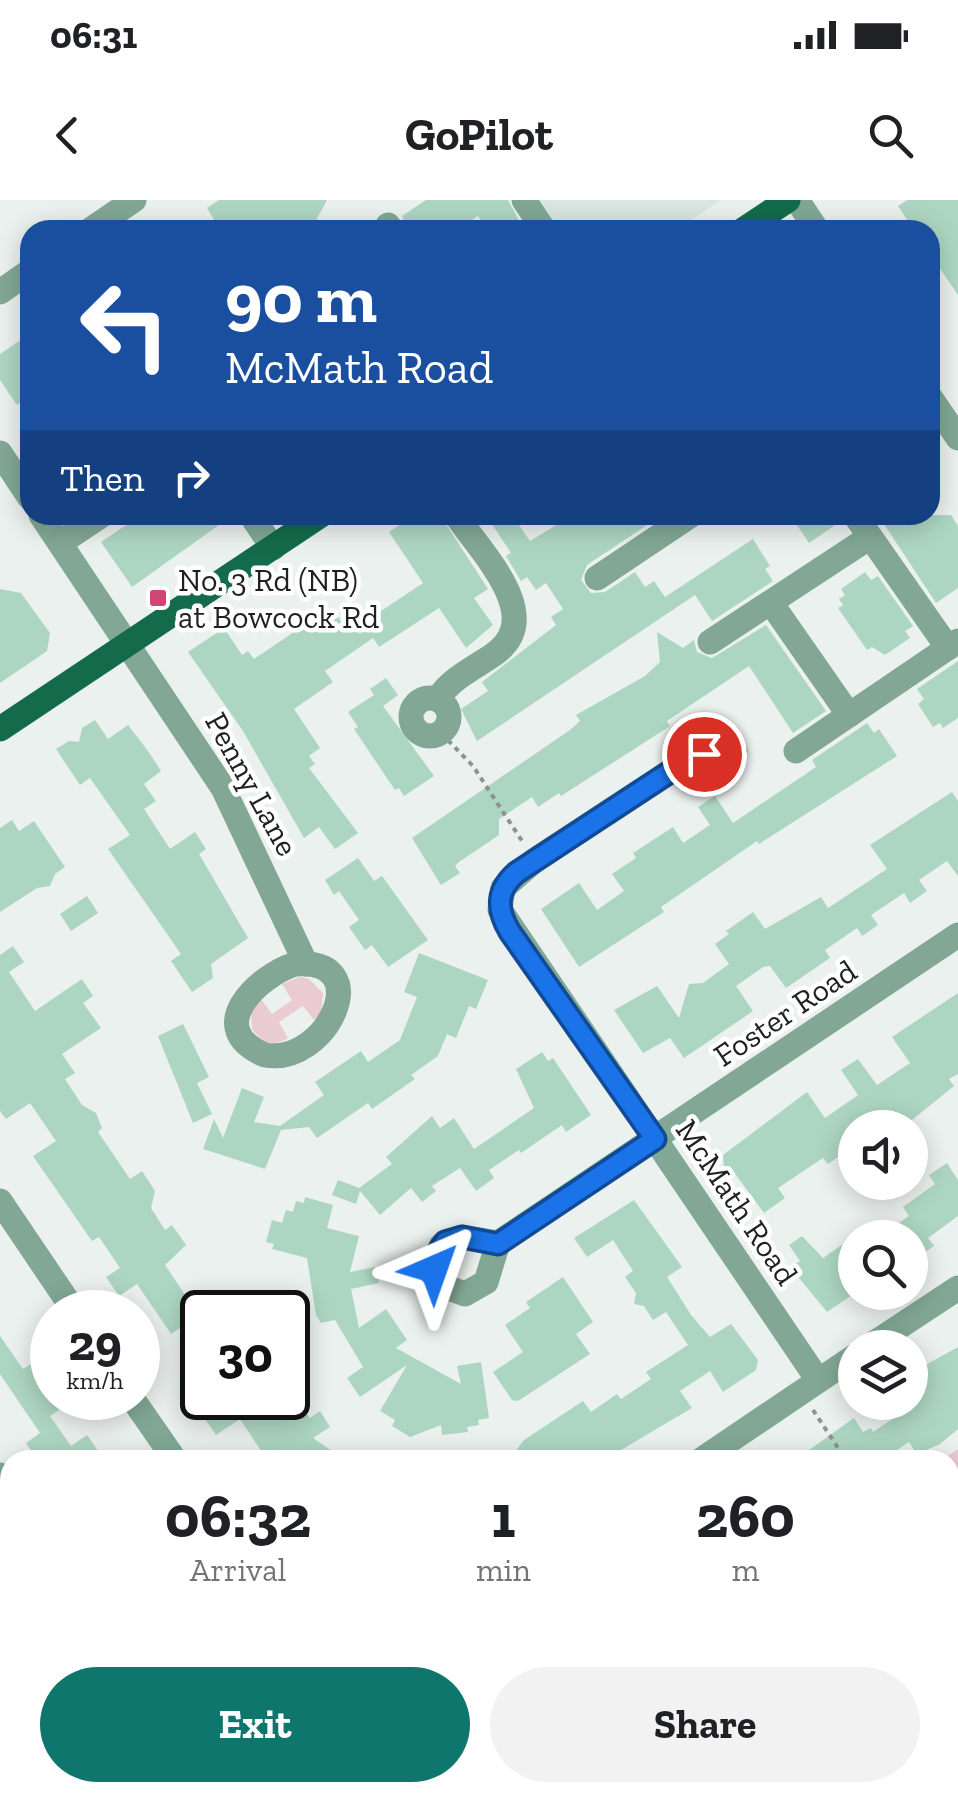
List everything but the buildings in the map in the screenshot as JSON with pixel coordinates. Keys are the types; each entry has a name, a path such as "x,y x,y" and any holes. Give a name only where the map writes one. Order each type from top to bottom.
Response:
{"main road":[{"path":"758,220 788,200"},
{"path":"0,729 306,525"}],"street":[{"path":"105,220 134,200"},
{"path":"940,412 958,438"},
{"path":"0,453 20,483"},
{"name":"Penny Lane","path":"48,525 223,788 306,964"},
{"path":"60,543 87,525"},
{"path":"258,525 273,548"},
{"path":"441,733 422,735 411,717 420,701 438,699 450,684 505,646 516,619 512,600 463,525"},
{"path":"597,578 684,525"},
{"path":"796,751 953,644 862,525"},
{"path":"710,642 870,537"},
{"path":"771,602 850,715"},
{"name":"McMath Road","path":"735,751 691,758 535,860 502,888 503,920 655,1139 809,1386"},
{"name":"Foster Road","path":"498,1244 958,936"},
{"path":"0,1201 60,1290"},
{"path":"894,1330 958,1288"},
{"path":"716,1450 838,1367"},
{"path":"147,1420 167,1450"}],"path":[{"path":"441,733 473,766 535,860"},
{"path":"809,1386 841,1450"}],"shaded area":[{"path":"537,200 721,200 691,220 550,220"},
{"path":"300,977 309,979 323,993 321,1014 314,1020 303,1006 279,1022 288,1038 277,1043 264,1040 252,1029 251,1010 261,999 272,1014 292,1000 282,984"}],"place":[{"name":"No. 3 Rd (NB) at Bowcock Rd","path":"158,598"}],"route":[{"path":"434,1269 434,1259 445,1242 462,1237 498,1244 655,1139 510,932 501,915 500,899 502,888 516,873 691,758 704,754"}]}
